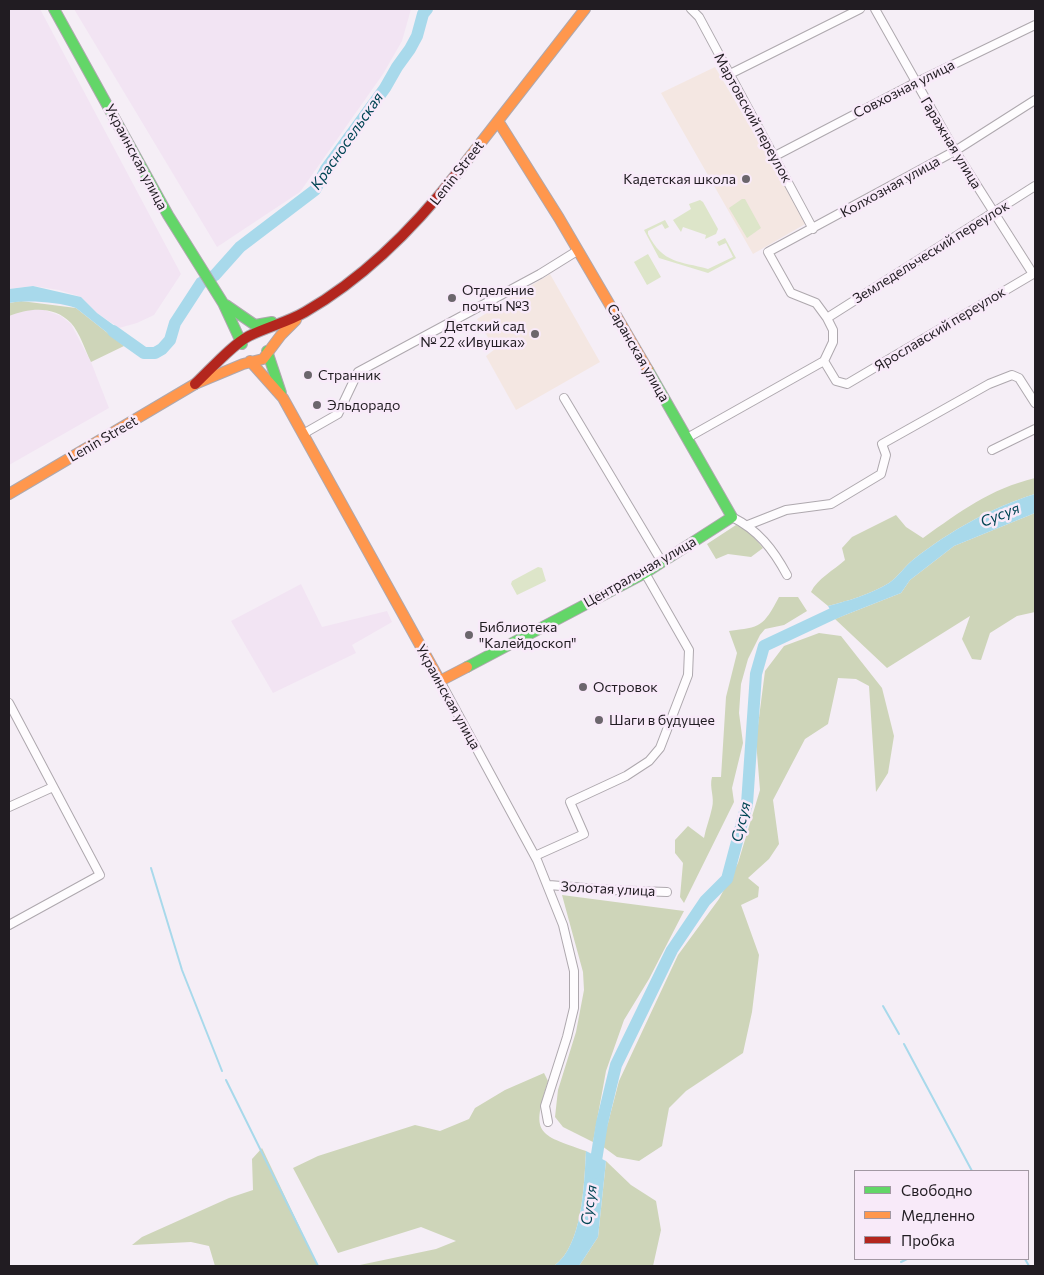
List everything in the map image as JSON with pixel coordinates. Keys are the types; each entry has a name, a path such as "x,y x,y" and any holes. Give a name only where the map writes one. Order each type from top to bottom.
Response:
{"main road":[{"name":"Украинская улица","path":"54,9 168,215 221,300 242,344 243,356 250,361 283,398"},
{"name":"Lenin Street","path":"257,336 304,313 356,278 410,231 585,9"},
{"name":"Саранская улица","path":"498,121 534,177 732,517"},
{"name":"Украинская улица","path":"221,300 257,336 266,342 267,351 283,398 440,681"},
{"path":"221,300 255,325 264,325 304,313"},
{"path":"221,300 233,334 231,346 224,359"},
{"name":"Lenin Street","path":"267,351 304,313"},
{"path":"242,344 247,338 257,336"},
{"name":"Lenin Street","path":"196,384 242,344"},
{"path":"250,361 259,361 267,351"},
{"name":"Lenin Street","path":"10,494 196,384 250,361"},
{"name":"Центральная улица","path":"440,681 645,573 732,517"}],"street":[{"name":"Мартовский переулок","path":"691,9 699,17 728,75 813,229"},
{"path":"728,75 860,9"},
{"name":"Гаражная улица","path":"875,9 955,151 1032,274"},
{"name":"Совхозная улица","path":"773,157 915,83 1035,24"},
{"name":"Колхозная улица","path":"827,318 816,303 791,293 768,252 955,151 1035,100"},
{"name":"Земледельческий переулок","path":"827,318 1035,186"},
{"path":"303,434 338,414 358,372 540,274 577,251"},
{"name":"Ярославский переулок","path":"824,361 836,381 847,384 1032,274"},
{"path":"687,438 824,361 833,342 833,330 827,318"},
{"path":"748,525 786,510 831,504 854,492 881,474 886,455 882,444 989,384 1012,375 1019,378 1035,403"},
{"path":"564,398 662,562"},
{"path":"992,450 1035,429"},
{"path":"732,517 748,525 772,548 787,575"},
{"path":"535,856 584,834 570,802 626,776 649,762 660,748 688,675 689,650 645,573"},
{"name":"Украинская улица","path":"440,681 535,856 549,885 563,925 574,971 574,1008 567,1037 545,1106 548,1122"},
{"path":"9,703 100,875 9,925"},
{"path":"9,807 53,787"},
{"name":"Золотая улица","path":"549,885 667,892"}],"shaded area":[{"path":"9,9 40,9 181,274 154,315 137,323 119,328 97,313 81,297 59,290 33,286 9,289"},
{"path":"74,9 411,9 402,41 383,74 300,192 217,247"},
{"name":"Кадетская школа","path":"715,67 807,223 753,254 661,93"},
{"name":"Детский сад № 22 «Ивушка»","path":"550,274 600,362 516,410 486,356 495,349 477,319"},
{"path":"39,308 61,316 71,324 91,362 109,408 9,465 9,316 20,311"},
{"path":"301,584 322,627 387,611 392,622 352,645 356,653 273,693 231,621"}],"green space":[{"path":"745,199 761,228 747,238 729,208"},
{"path":"700,200 718,229 716,234 705,239 706,235 683,227 681,232 673,220 691,209 689,204"},
{"path":"665,220 669,227 665,229 662,224 648,231 648,234 660,251 673,260 708,269 733,257 726,243 719,246 717,242 725,238 736,258 708,273 659,258 644,230"},
{"path":"648,254 661,277 647,285 634,262"},
{"path":"21,301 76,308 124,346 91,362 71,323 57,313 33,310 9,316 9,303"},
{"path":"1035,478 1035,494 987,513 942,539 914,559 892,581 875,591 828,606 811,592 821,579 845,560 842,548 852,537 896,515 906,527 923,538 976,502 1004,488"},
{"path":"1035,513 1035,612 1017,616 990,633 981,660 972,659 962,639 970,616 887,668 835,619 901,593 910,580 954,546"},
{"path":"736,525 746,528 763,548 751,557 728,554 716,559 707,544"},
{"path":"538,567 542,568 546,581 517,595 511,584 512,581"},
{"path":"779,597 798,597 807,611 784,625 765,629 748,659 741,684 739,713 743,743 732,788 734,802 684,903 680,897 683,863 675,853 675,840 688,826 704,838 713,804 712,777 721,777 726,697 737,653 729,631 760,624 765,620"},
{"path":"819,633 841,636 882,688 894,736 888,773 876,792 869,686 856,679 838,678 828,724 805,739 773,800 779,844 769,859 748,878 759,887 758,897 741,905 759,955 752,1012 743,1053 686,1091 669,1108 662,1146 639,1161 617,1157 602,1146 619,1081 678,955 719,899 738,863 760,790 756,741 765,671 784,646"},
{"path":"562,895 684,911 649,979 624,1020 606,1071 593,1142 563,1127 555,1117 558,1090 576,1032 584,990 583,972"},
{"path":"544,1073 548,1081 540,1112 542,1130 557,1140 586,1151 583,1196 576,1229 571,1244 564,1256 554,1266 355,1266 436,1249 456,1241 421,1227 338,1253 293,1168 318,1156 415,1125 440,1131 469,1119 475,1108 505,1090"},
{"path":"262,1148 318,1266 215,1266 209,1246 191,1242 132,1245 142,1237 229,1198 253,1190 252,1159"},
{"path":"606,1161 631,1185 656,1201 661,1230 653,1266 579,1266 598,1237"}],"water":[{"path":"33,286 81,297 97,313 130,337 124,346 76,308 69,306 43,302 9,303 9,289"},
{"path":"1035,494 1035,513 954,546 910,580 901,593 835,619 828,606 875,591 892,581 914,559 942,539 987,513"},
{"path":"586,1151 606,1161 598,1237 579,1266 554,1266 564,1256 571,1244 576,1229 583,1196"}],"waterway":[{"name":"Красносельская","path":"113,331 144,353 155,353 162,349 170,340 175,323 201,283 215,275 240,247 315,190 326,169 385,88 410,49 417,36 423,14 427,9"},
{"name":"Сусуя","path":"594,1173 602,1123 616,1065 672,950 705,901 727,879 747,804 756,674 764,646 847,607"},
{"path":"151,868 182,970 222,1071"},
{"path":"883,1006 899,1034"},
{"path":"904,1044 971,1170"},
{"path":"226,1080 318,1266"},
{"path":"901,1262 905,1260"},
{"path":"1026,1260 1029,1266"}],"traffic: fast":[{"path":"54,9 168,215 223,303 242,344"},
{"path":"226,305 255,325 272,322"},
{"path":"267,351 281,393"},
{"path":"467,667 645,573 732,517 648,370"}],"traffic: slow":[{"path":"458,172 585,9"},
{"path":"498,121 559,218 648,370"},
{"path":"9,494 195,384 243,364 263,359 281,335 296,320"},
{"path":"250,361 283,398 440,681 467,667"}],"traffic: jam":[{"path":"195,384 243,340 305,312 349,283 369,267 425,212 458,172"}],"place":[{"name":"Кадетская школа","path":"746,179"},
{"name":"Отделение почты №3","path":"452,298"},
{"name":"Детский сад № 22 «Ивушка»","path":"535,334"},
{"name":"Странник","path":"308,375"},
{"name":"Эльдорадо","path":"317,405"},
{"name":"Библиотека \"Калейдоскоп\"","path":"469,635"},
{"name":"Островок","path":"583,687"},
{"name":"Шаги в будущее","path":"599,720"}]}
